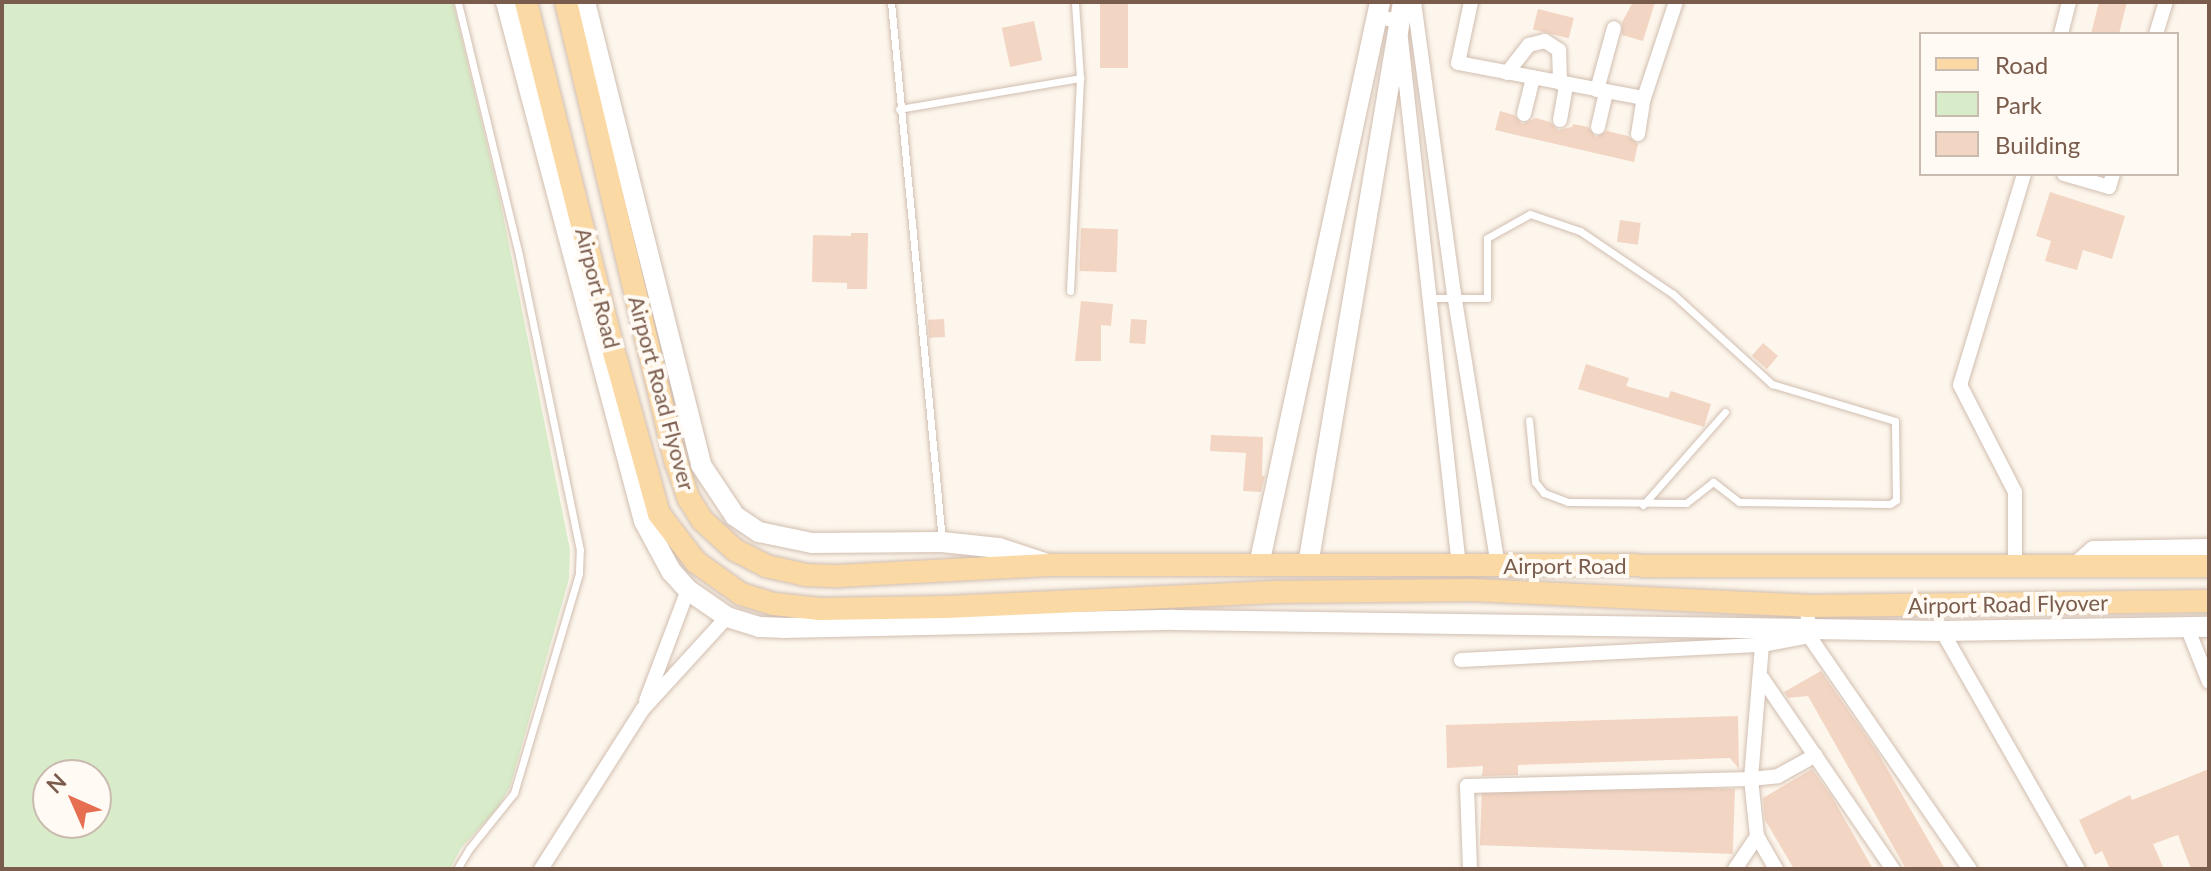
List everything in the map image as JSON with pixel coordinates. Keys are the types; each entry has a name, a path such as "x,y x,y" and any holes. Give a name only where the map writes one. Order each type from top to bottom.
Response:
{"main road":[{"name":"Airport Road","path":"526,2 659,514 696,562 741,594 774,604 820,609 946,607 1276,592 1473,590 1807,606"},
{"name":"Airport Road Flyover","path":"566,2 676,462 689,499 702,520 735,550 766,566 806,575 1051,565"},
{"name":"Airport Road","path":"1051,565 2079,564"},
{"name":"Airport Road Flyover","path":"2079,564 2209,566"},
{"name":"Airport Road Flyover","path":"1807,606 2209,601"}],"street":[{"path":"506,2 644,521 656,549 688,590 727,617 759,627 783,628 1174,620 1809,633 2209,627"},
{"path":"585,2 701,465 726,506 759,532 812,543 942,542 999,548 1051,565"},
{"path":"1414,2 1455,298 1498,566"},
{"path":"1471,2 1458,63 1644,98"},
{"path":"1638,134 1644,98 1676,2"},
{"path":"2062,32 2069,2"},
{"path":"2157,32 2166,2"},
{"path":"1259,565 1378,9 1401,12"},
{"path":"1401,12 1459,566"},
{"path":"1308,565 1401,12"},
{"path":"1598,127 1614,28"},
{"path":"1507,73 1529,45 1545,41 1559,50 1563,84 1560,120"},
{"path":"1524,114 1533,79"},
{"path":"2015,566 2015,492 1960,385 2023,176"},
{"path":"2071,176 2109,187 2112,176"},
{"path":"2079,564 2094,551 2209,549"},
{"path":"643,709 688,590"},
{"path":"1807,606 1809,633 1970,869"},
{"path":"541,869 643,709 727,617"},
{"path":"2187,627 2209,682"},
{"path":"1942,631 2078,869"},
{"path":"1461,660 1762,645 1809,633"},
{"path":"1762,645 1762,678 1751,779 1757,836 1776,869"},
{"path":"1762,678 1893,869"},
{"path":"1470,869 1467,786 1751,779 1778,776 1816,755"},
{"path":"1735,869 1757,836"}],"lane":[{"path":"457,869 514,793 579,573 580,550 519,255 458,2"},
{"path":"891,2 942,542"},
{"path":"1070,291 1080,78 1075,2"},
{"path":"899,109 1080,78"},
{"path":"1429,298 1487,298 1487,236 1535,214 1592,237 1673,294 1772,384 1896,423 1896,500 1892,504 1739,502 1713,482 1687,503 1575,504 1544,493 1534,477 1529,420"},
{"path":"1643,505 1725,412"}],"green space":[{"path":"2,2 453,2 499,195 570,550 569,579 510,787 497,809 461,848 450,869 2,869"}],"building":[{"path":"1100,2 1128,2 1128,68 1100,68"},
{"path":"1633,2 1655,2 1643,41 1622,35 1622,22"},
{"path":"2099,2 2127,2 2120,32 2092,32"},
{"path":"1538,9 1574,18 1569,38 1533,29"},
{"path":"1034,21 1042,60 1010,67 1002,28"},
{"path":"1500,111 1514,115 1522,124 1536,118 1550,122 1558,130 1572,127 1573,124 1588,127 1596,137 1607,131 1628,136 1638,144 1634,162 1495,130"},
{"path":"2050,192 2125,216 2112,259 2083,250 2077,270 2045,261 2051,241 2036,236"},
{"path":"1620,220 1641,223 1638,245 1617,242"},
{"path":"1081,228 1118,229 1116,272 1079,271"},
{"path":"851,233 868,233 867,289 847,289 847,283 812,282 813,235 851,236"},
{"path":"1081,301 1113,304 1111,326 1101,325 1101,361 1075,361"},
{"path":"944,319 945,337 929,338 928,320"},
{"path":"1131,319 1147,320 1145,344 1129,343"},
{"path":"1763,343 1778,356 1767,369 1752,356"},
{"path":"1586,364 1629,378 1626,386 1668,398 1671,391 1711,404 1704,427 1578,389"},
{"path":"1211,435 1263,437 1262,476 1265,476 1261,492 1243,491 1246,453 1210,451"},
{"path":"1821,671 1878,753 1945,869 1906,869 1808,696 1788,698 1784,692"},
{"path":"1738,716 1739,769 1730,758 1518,765 1518,775 1482,776 1483,766 1447,768 1446,725"},
{"path":"1812,769 1832,797 1873,869 1794,869 1765,820 1763,798"},
{"path":"2209,769 2209,869 2191,869 2178,835 2153,844 2164,869 2110,869 2102,851 2095,855 2079,820 2130,795 2132,800"},
{"path":"1482,780 1735,789 1733,854 1480,845"}]}
